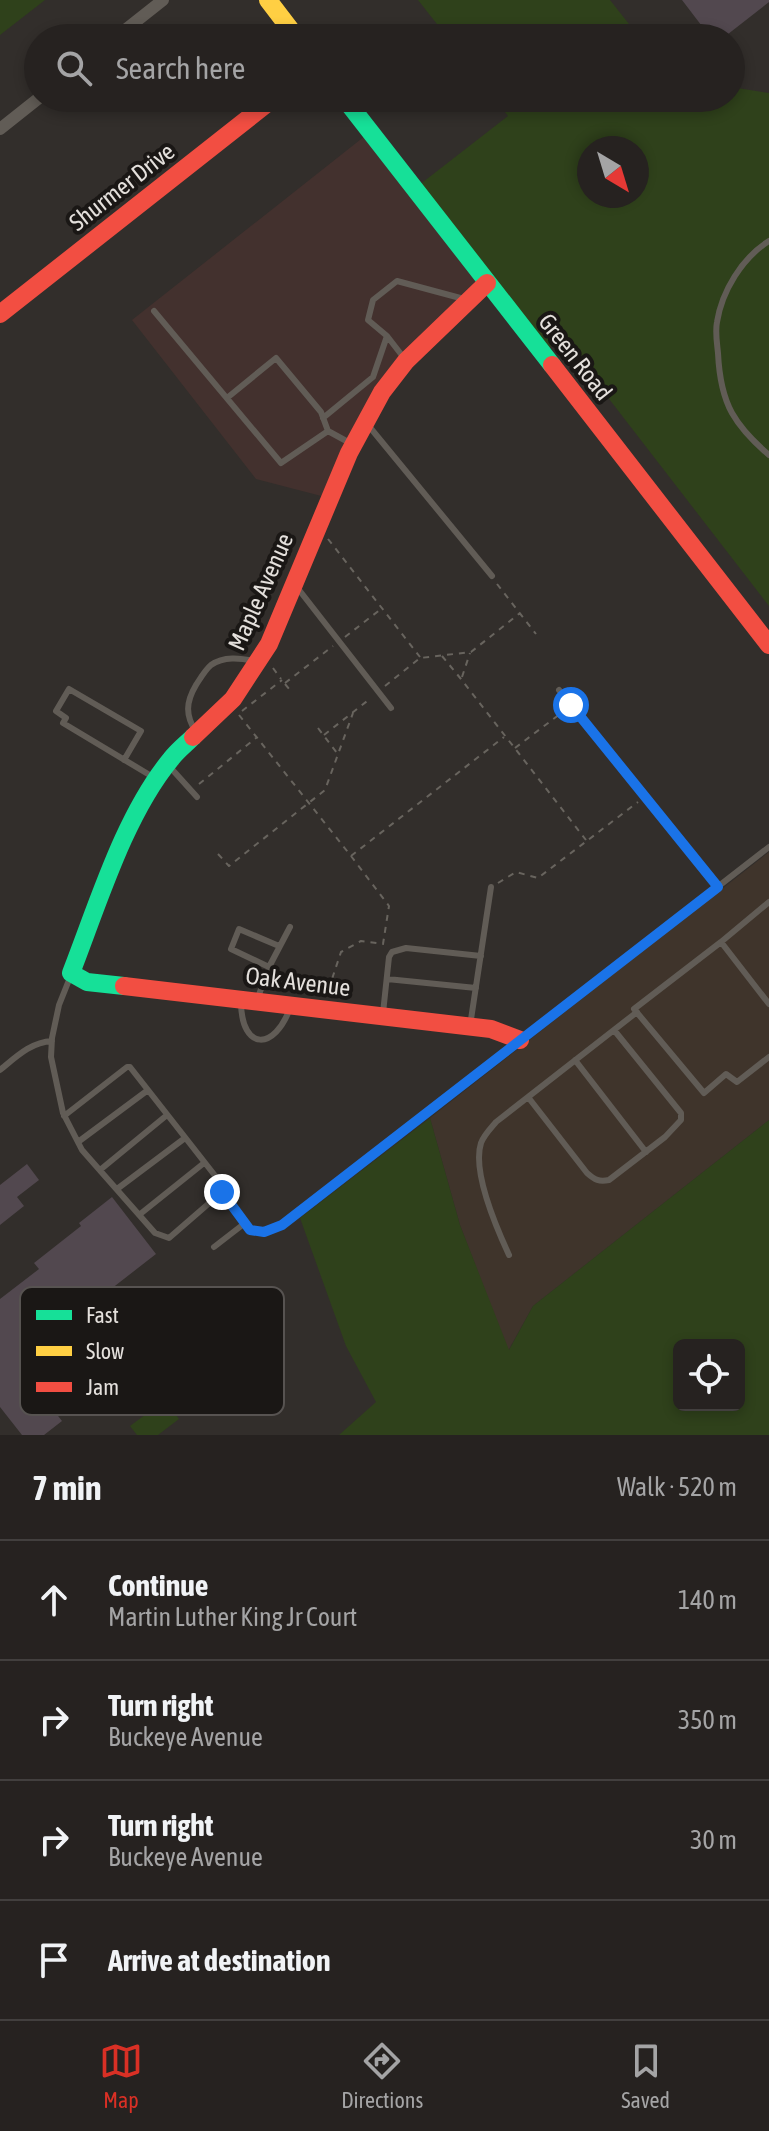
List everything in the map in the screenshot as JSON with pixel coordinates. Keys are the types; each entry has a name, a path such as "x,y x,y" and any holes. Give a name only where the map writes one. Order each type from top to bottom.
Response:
{"street":[{"path":"133,24 163,0"},
{"path":"268,0 286,24"},
{"path":"0,129 24,110"},
{"name":"Shurmer Drive","path":"0,314 256,112"},
{"name":"Green Road","path":"355,112 768,641"},
{"name":"Maple Avenue","path":"71,973 121,845 162,771 233,699 269,644 353,445 382,392 406,361 487,283"},
{"name":"Oak Avenue","path":"71,973 87,982 491,1029 520,1040"}],"lane":[{"path":"769,241 753,253 727,289 716,337 720,380 731,412 747,434 769,455"},
{"path":"406,361 387,336 368,320 373,300 397,281 469,300"},
{"path":"154,311 281,463 328,431"},
{"path":"323,418 373,377 387,336"},
{"path":"227,398 276,358 321,412 328,431 353,445"},
{"path":"366,422 492,576"},
{"path":"294,583 391,708"},
{"path":"197,733 189,719 188,699 201,677 212,665 225,660 260,658"},
{"path":"124,760 141,731 69,689 56,711 66,718 63,723 124,760 162,771 197,797"},
{"path":"559,690 718,887"},
{"path":"64,1116 127,1067 220,1182 222,1192 250,1230 264,1232 282,1225 769,847"},
{"path":"470,1027 491,887"},
{"path":"769,902 634,1009 704,1093 726,1074 737,1082 769,1057"},
{"path":"290,927 249,1000 243,1024 247,1033 263,1040 272,1038 291,1006"},
{"path":"269,967 231,949 239,929 279,946"},
{"path":"721,942 769,1004"},
{"path":"383,1016 392,952 406,948 481,956"},
{"path":"71,973 59,1005 51,1057 64,1116 78,1142 155,1233 169,1238 222,1192"},
{"path":"387,979 476,988"},
{"path":"509,1255 487,1200 480,1169 482,1140 496,1122 637,1012"},
{"path":"528,1097 595,1180 609,1180 646,1152 673,1130 681,1120 681,1113 614,1030"},
{"path":"0,1070 40,1041 52,1041"},
{"path":"575,1060 646,1152"},
{"path":"78,1142 148,1090"},
{"path":"100,1170 167,1115"},
{"path":"117,1189 185,1138"},
{"path":"139,1215 204,1163"},
{"path":"214,1247 245,1223"}],"path":[{"path":"317,526 420,658 471,652 520,613"},
{"path":"492,576 536,634"},
{"path":"461,679 471,652"},
{"path":"441,656 586,840"},
{"path":"260,658 290,690"},
{"path":"282,680 239,714 389,906 383,944 361,941 341,952 321,1009"},
{"path":"515,748 571,705"},
{"path":"218,854 229,866 325,790 354,711"},
{"path":"318,728 338,754"},
{"path":"351,856 505,736"},
{"path":"191,790 257,738"},
{"path":"491,887 516,872 538,878 645,797"}],"shaded area":[{"path":"370,132 487,283 406,361 329,498 256,479 132,320"},
{"path":"769,852 769,1120 533,1306 508,1351 460,1225 430,1118"}],"green space":[{"path":"0,0 45,0 0,35"},
{"path":"418,0 610,0 629,24 437,24"},
{"path":"745,89 769,93 769,606 562,338 542,353 414,189 508,116 505,112 745,112"},
{"path":"430,1118 460,1225 509,1350 533,1306 769,1120 769,1435 339,1435 376,1402 346,1346 300,1218"},
{"path":"145,1415 176,1415 179,1419 158,1435 137,1435 130,1426"}],"building":[{"path":"682,0 769,0 741,24 700,24"},
{"path":"27,1164 39,1180 17,1197 24,1206 0,1225 0,1185"},
{"path":"112,1197 156,1254 114,1287 20,1287 20,1415 57,1415 62,1421 44,1435 22,1435 0,1407 0,1299 39,1269 34,1263 81,1226 79,1223"}],"traffic: fast":[{"path":"355,112 552,365"},
{"path":"124,986 87,982 71,973 139,807 171,759 193,737"}],"traffic: slow":[{"path":"268,0 286,24"}],"traffic: jam":[{"path":"0,314 256,112"},
{"path":"193,737 233,699 269,644 349,453 382,392 406,361 487,283"},
{"path":"552,365 769,645"},
{"path":"124,986 491,1029 520,1040"}],"route":[{"path":"222,1192 250,1230 264,1232 282,1225 718,887 571,705"}]}
